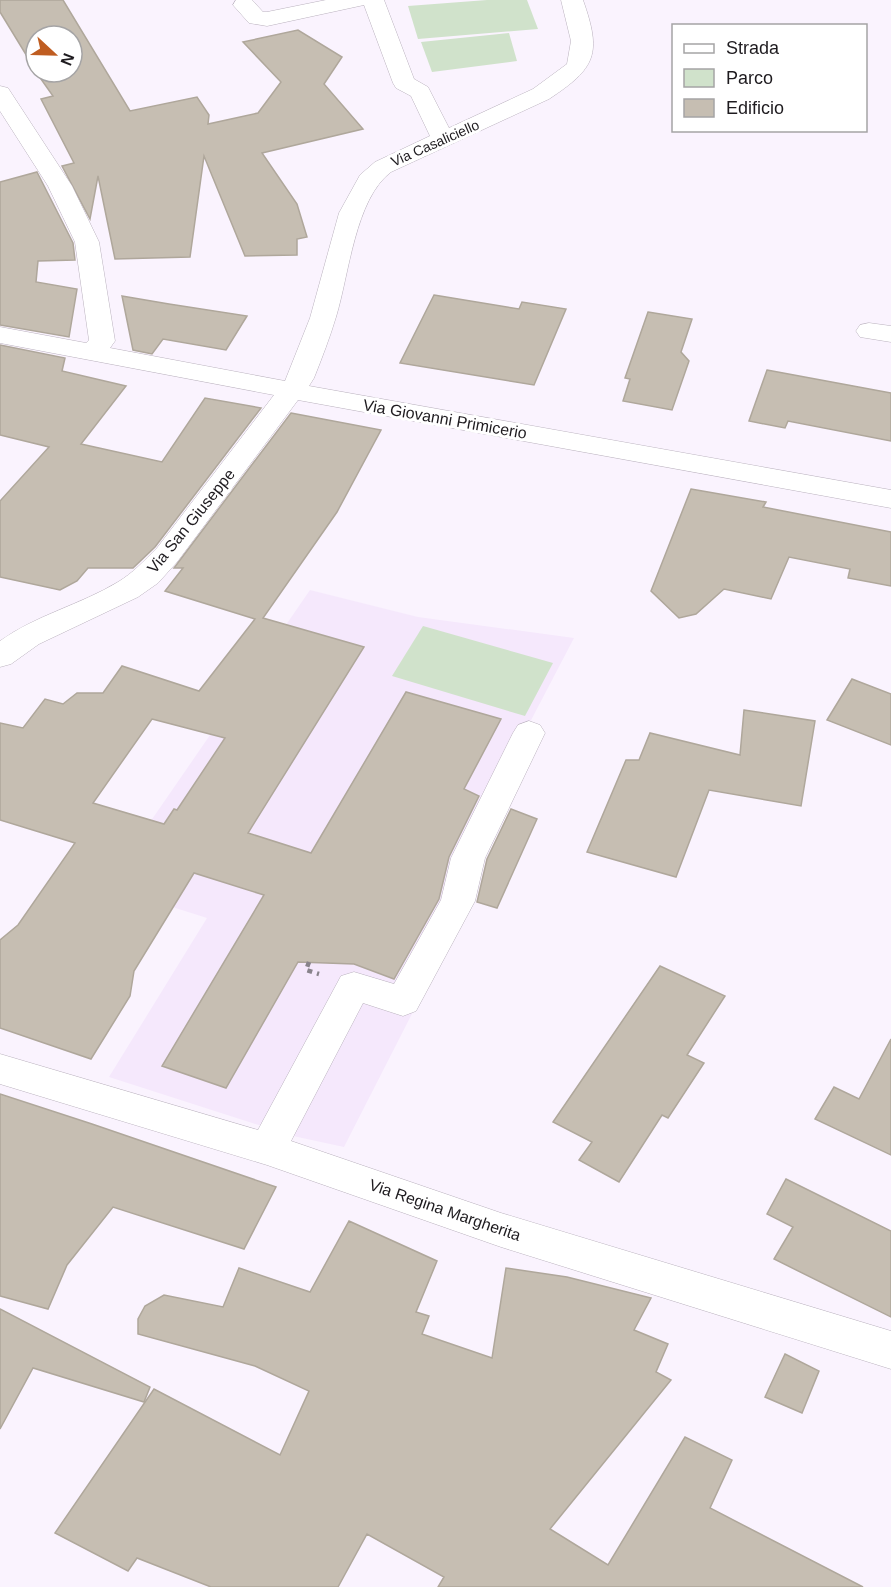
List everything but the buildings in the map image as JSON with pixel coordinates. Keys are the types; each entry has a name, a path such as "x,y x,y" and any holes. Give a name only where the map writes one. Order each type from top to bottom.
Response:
{"street":[{"path":"244,5 257,18 267,19 357,0"},
{"path":"374,0 396,37"},
{"path":"393,0 396,37 404,83 420,92 443,139"},
{"name":"Via Casaliciello","path":"292,390 302,378 324,318 351,213 372,175 383,166 541,94 564,78 578,64 582,50 572,0"},
{"path":"0,93 60,186 87,242 102,341 92,353"},
{"name":"Via Giovanni Primicerio","path":"0,334 92,353 891,499"},
{"name":"Via San Giuseppe","path":"0,656 28,636 127,590 147,576 175,546 292,390"},
{"path":"267,1149 354,986 403,1001 458,900 468,858 529,733"},
{"name":"Via Regina Margherita","path":"0,1068 69,1091 267,1149 511,1234 891,1350"}],"shaded area":[{"path":"310,590 418,617 574,638 528,726 478,866 468,904 344,1147 293,1136 109,1077 207,918 106,886"}],"green space":[{"path":"487,0 527,0 538,29 418,39 408,6"},
{"path":"509,33 517,61 432,72 421,42"},
{"path":"423,626 553,663 525,716 392,676"}]}
